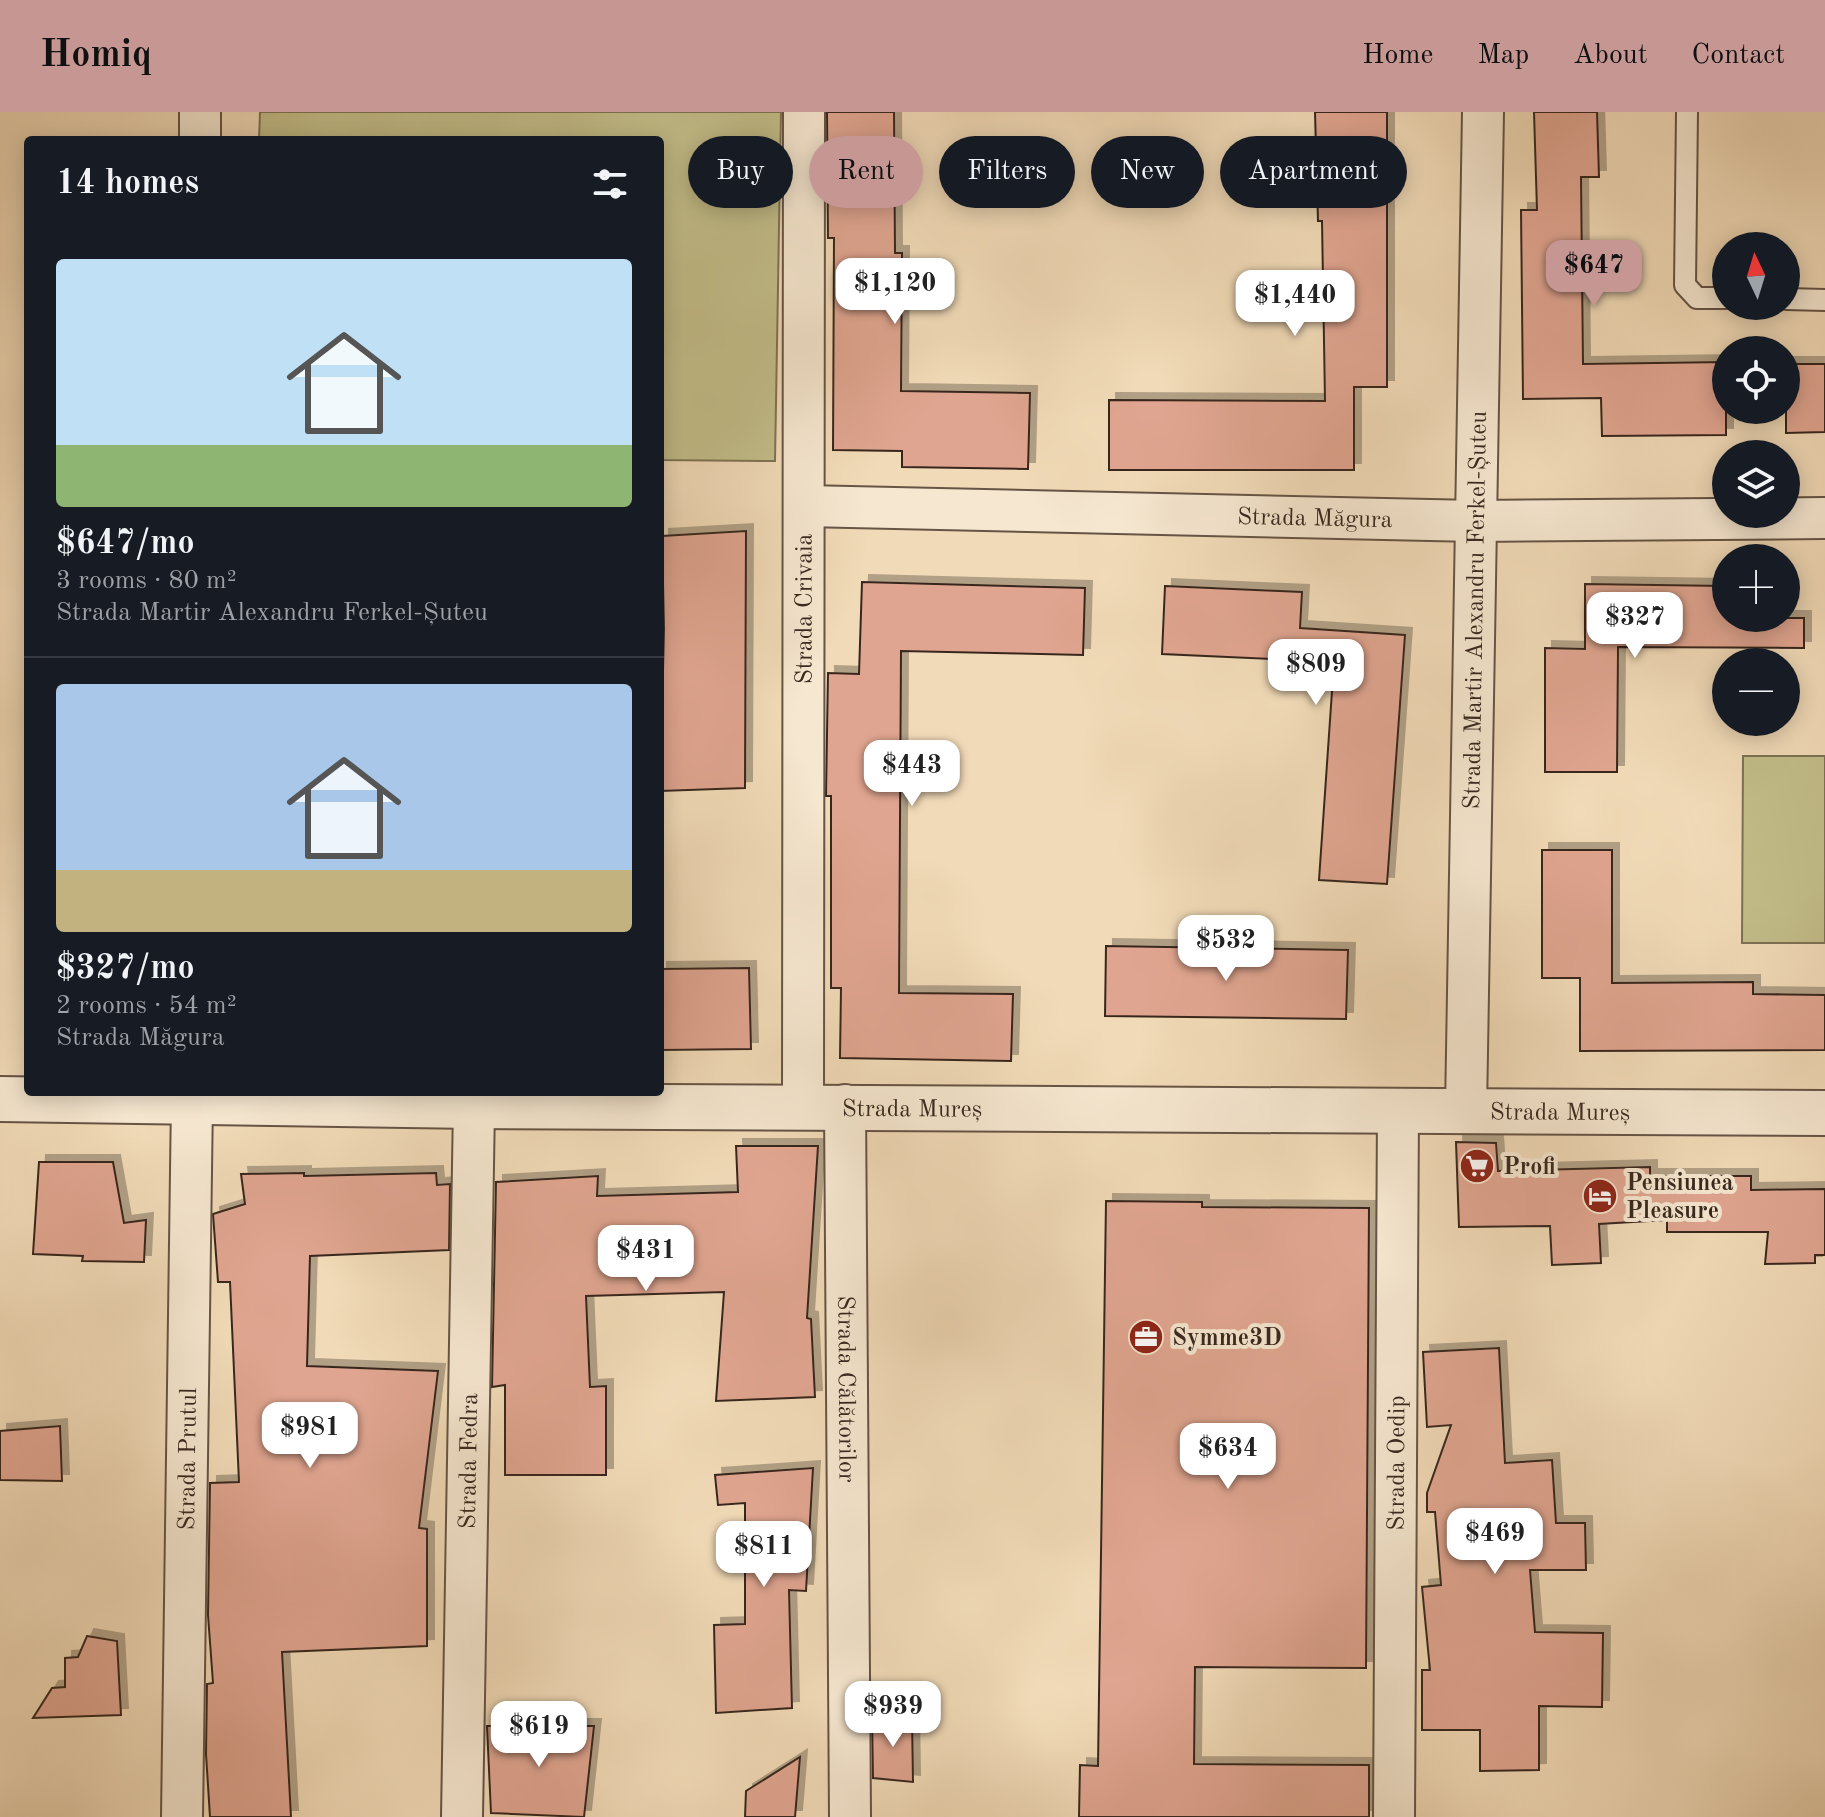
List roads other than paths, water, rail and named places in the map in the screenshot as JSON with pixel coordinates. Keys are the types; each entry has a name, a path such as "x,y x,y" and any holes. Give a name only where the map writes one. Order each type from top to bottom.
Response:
{"street":[{"path":"200,112 200,136"},
{"name":"Strada Crivaia","path":"804,112 805,506 824,1105"},
{"name":"Strada Martir Alexandru Ferkel-Șuteu","path":"1466,1110 1483,112"},
{"name":"Strada Măgura","path":"805,506 1476,521 1825,518"},
{"name":"Strada Mureș","path":"0,1099 474,1106 824,1105 1825,1113"},
{"name":"Strada Prutul","path":"182,1817 192,1100"},
{"name":"Strada Călătorilor","path":"824,1105 850,1817"},
{"name":"Strada Fedra","path":"462,1817 474,1106"},
{"name":"Strada Oedip","path":"1394,1817 1398,1110"}],"lane":[{"path":"1687,112 1685,285 1697,298 1712,298"},
{"path":"1800,299 1825,300"}],"place":[{"name":"Profi","path":"1477,1166"},
{"name":"Pensiunea Pleasure","path":"1600,1196"},
{"name":"Symme3D","path":"1146,1337"}]}
